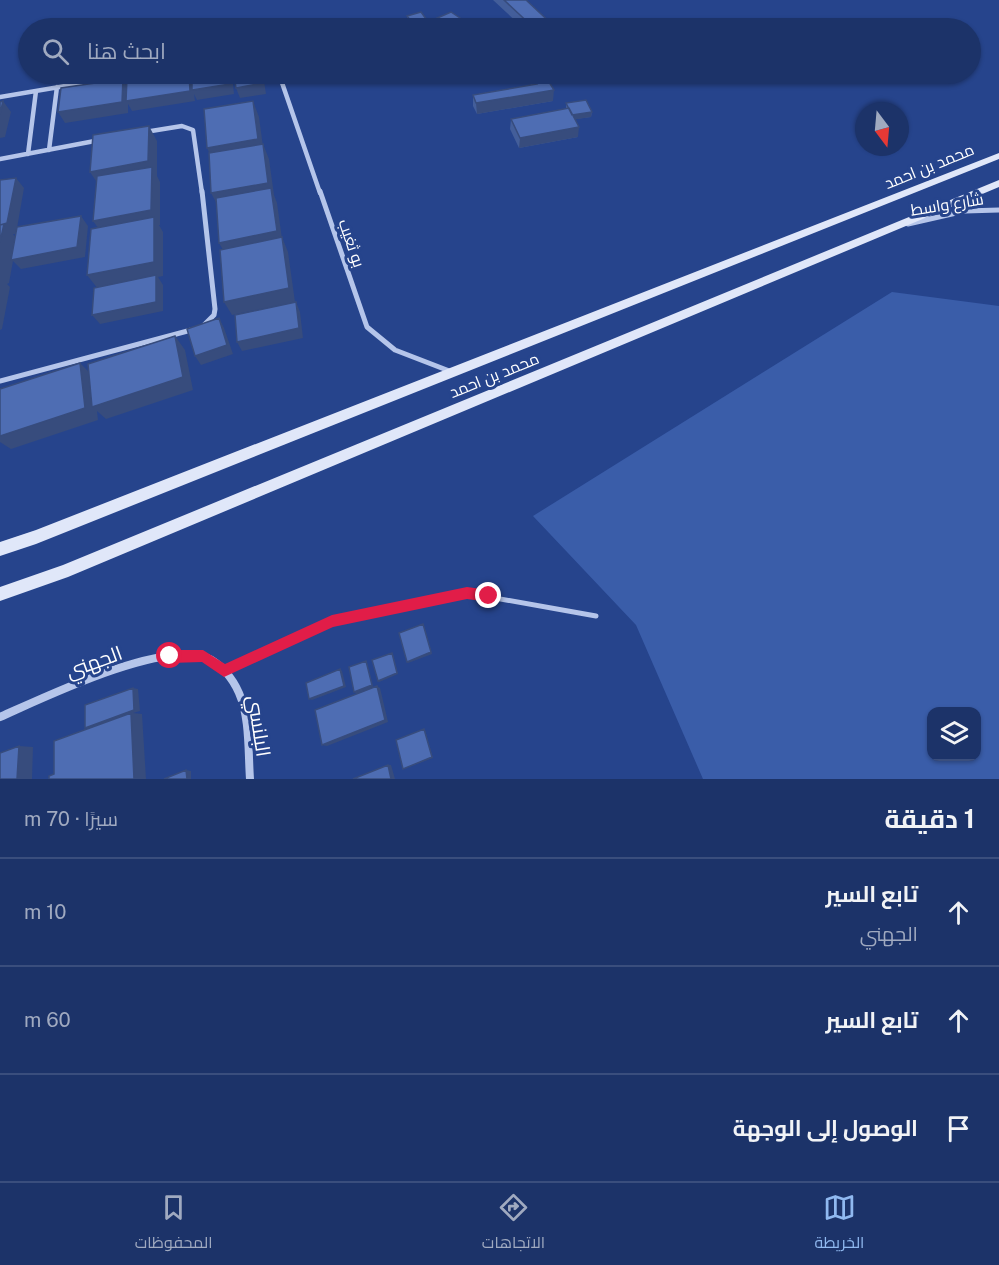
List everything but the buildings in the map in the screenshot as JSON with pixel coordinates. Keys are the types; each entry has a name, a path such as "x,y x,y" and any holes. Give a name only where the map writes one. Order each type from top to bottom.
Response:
{"street":[{"path":"0,97 75,84"},
{"name":"بو ثغيب","path":"282,84 367,327 392,350 418,362 452,372"},
{"path":"49,150 57,87"},
{"path":"27,154 36,91"},
{"path":"0,381 195,329 210,322 214,315 195,134 193,130 182,126 140,133"},
{"path":"0,159 106,139"},
{"name":"محمد بن احمد","path":"0,549 58,529 999,156"},
{"name":"محمد بن احمد","path":"0,594 63,572 999,183"},
{"name":"شارع واسط","path":"899,226 964,212 999,210"},
{"name":"الجهني","path":"0,717 121,667 170,656 203,656"},
{"name":"البلنسي","path":"203,656 224,671 241,696 250,779"}],"lane":[{"path":"224,671 332,621 467,593 596,616"}],"shaded area":[{"path":"892,292 999,306 999,779 703,779 636,625 533,516"}],"route":[{"path":"170,656 203,656 224,671 332,621 423,600 467,593 489,596"}]}
